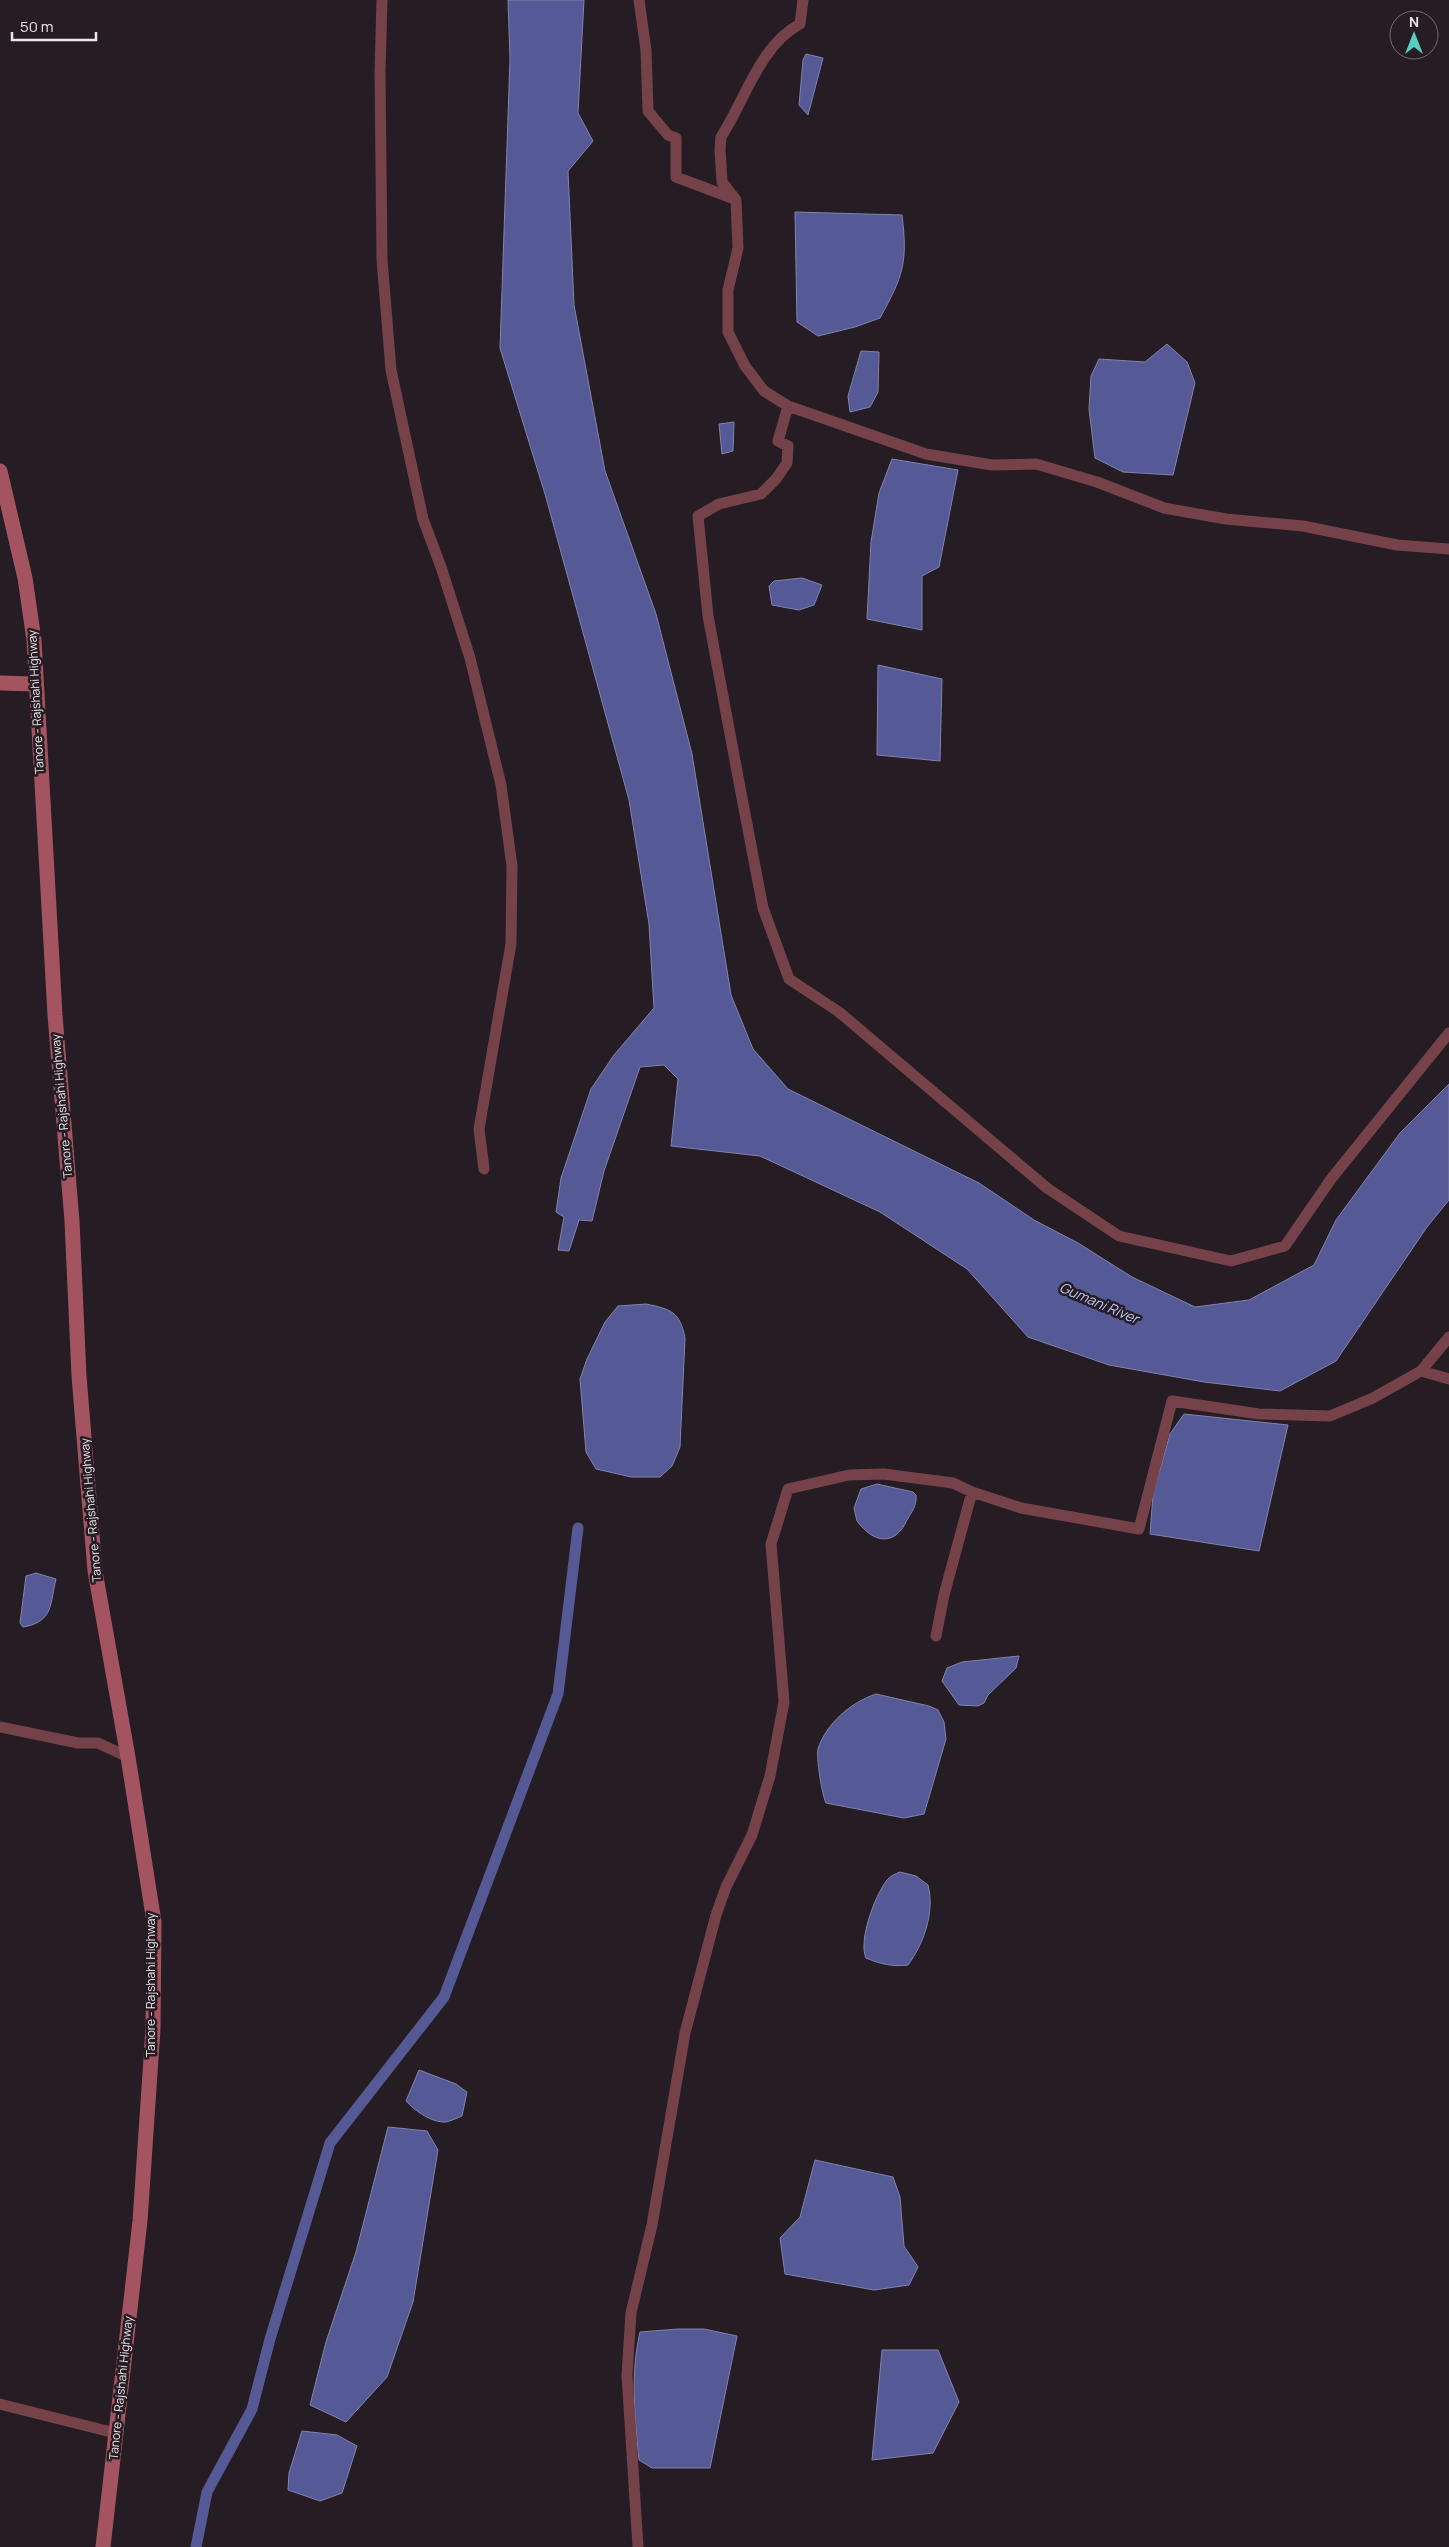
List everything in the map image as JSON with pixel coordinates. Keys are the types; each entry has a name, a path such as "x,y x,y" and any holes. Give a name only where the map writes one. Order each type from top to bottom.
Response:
{"main road":[{"name":"Tanore - Rajshahi Highway","path":"0,471 25,578 34,640 55,1016 72,1221 79,1376 95,1571 128,1757 154,1922 152,2029 140,2221 103,2547"},
{"path":"0,683 35,684"}],"street":[{"path":"382,0 380,72 382,260 391,370 423,518 441,566 470,658 501,785 512,866 511,944 479,1129 484,1169"},
{"path":"639,0 646,50 648,111 668,135 676,138 676,177 736,200"},
{"path":"803,0 800,24 788,31 772,47 721,137 722,182 736,200 738,248 728,290 728,332 745,366 764,391 788,406 926,454 992,465 1036,464 1097,482 1164,508 1226,518 1303,526 1397,545 1449,549"},
{"path":"788,406 778,441 788,446 786,463 776,479 761,494 719,504 698,516 708,616 742,798 764,908 789,979 839,1012 1047,1188 1119,1236 1231,1261 1285,1246 1342,1165 1449,1033"},
{"path":"638,2547 627,2375 631,2313 652,2225 685,2033 716,1915 726,1887 752,1835 765,1793 784,1702 771,1544 788,1489 849,1475 884,1474 953,1483 972,1492 1021,1508 1139,1529 1172,1401 1259,1414 1330,1416 1381,1394 1421,1371 1449,1337"},
{"path":"1421,1371 1449,1379"},
{"path":"936,1636 944,1595 972,1492"},
{"path":"0,1727 78,1743 98,1743 128,1757"},
{"path":"0,2404 115,2433"}],"water":[{"name":"Gumani River","path":"508,0 584,0 578,113 593,141 568,171 574,305 605,471 656,614 692,754 731,995 753,1049 788,1089 979,1183 1034,1220 1078,1243 1132,1277 1195,1307 1249,1300 1314,1265 1336,1220 1400,1133 1449,1084 1449,1200 1427,1227 1336,1361 1280,1391 1204,1382 1109,1365 1028,1337 967,1269 880,1212 760,1156 671,1146 678,1079 664,1065 640,1067 604,1171 592,1221 579,1220 569,1251 558,1250 564,1217 556,1212 561,1178 591,1089 614,1055 654,1008 649,924 629,800 545,494 500,348 510,59"},
{"path":"806,54 823,58 808,115 799,105 803,60"},
{"path":"795,212 902,215 904,258 902,269 899,280 880,318 855,327 818,336 797,322"},
{"path":"1167,344 1187,362 1195,383 1173,475 1123,472 1095,458 1089,409 1091,376 1099,359 1145,362"},
{"path":"861,351 879,352 878,392 870,407 850,412 848,396"},
{"path":"734,422 733,451 722,454 719,424"},
{"path":"892,459 958,470 939,567 922,576 922,630 867,619 871,542 879,493"},
{"path":"802,578 822,585 814,605 799,610 772,605 769,586 774,581"},
{"path":"878,665 942,679 940,761 877,755"},
{"path":"646,1304 673,1313 683,1329 685,1338 680,1447 672,1466 660,1477 631,1477 596,1469 586,1452 580,1379 587,1359 605,1322 618,1306"},
{"path":"1184,1414 1288,1425 1259,1551 1150,1534 1153,1494 1170,1434"},
{"path":"877,1484 913,1492 916,1495 914,1508 902,1529 890,1538 884,1539 870,1534 857,1521 854,1508 861,1489"},
{"path":"36,1573 56,1579 51,1603 49,1610 40,1621 23,1627 20,1623 26,1576"},
{"path":"1019,1656 1016,1668 988,1695 984,1703 978,1706 959,1705 942,1681 947,1668 962,1662"},
{"path":"876,1694 929,1706 938,1710 944,1722 946,1739 924,1814 904,1818 826,1803 824,1799 818,1760 818,1749 822,1740 833,1723 849,1708"},
{"path":"900,1872 916,1876 928,1885 930,1906 927,1927 919,1947 908,1965 897,1966 866,1958 864,1941 869,1918 882,1887 888,1879"},
{"path":"419,2070 456,2084 467,2092 462,2116 446,2122 435,2121 414,2109 406,2101"},
{"path":"388,2127 427,2131 438,2150 413,2302 387,2377 346,2422 310,2405 326,2342 356,2252"},
{"path":"815,2160 893,2177 900,2197 904,2246 918,2267 909,2285 874,2290 785,2274 780,2238 800,2217"},
{"path":"704,2329 737,2336 710,2468 652,2468 639,2460 634,2380 640,2332"},
{"path":"882,2350 938,2350 959,2402 933,2453 872,2460"},
{"path":"302,2431 337,2435 357,2446 342,2493 320,2501 288,2490 289,2473"}],"waterway":[{"path":"196,2547 207,2492 252,2409 270,2339 330,2143 444,1997 558,1694 578,1528"}]}
